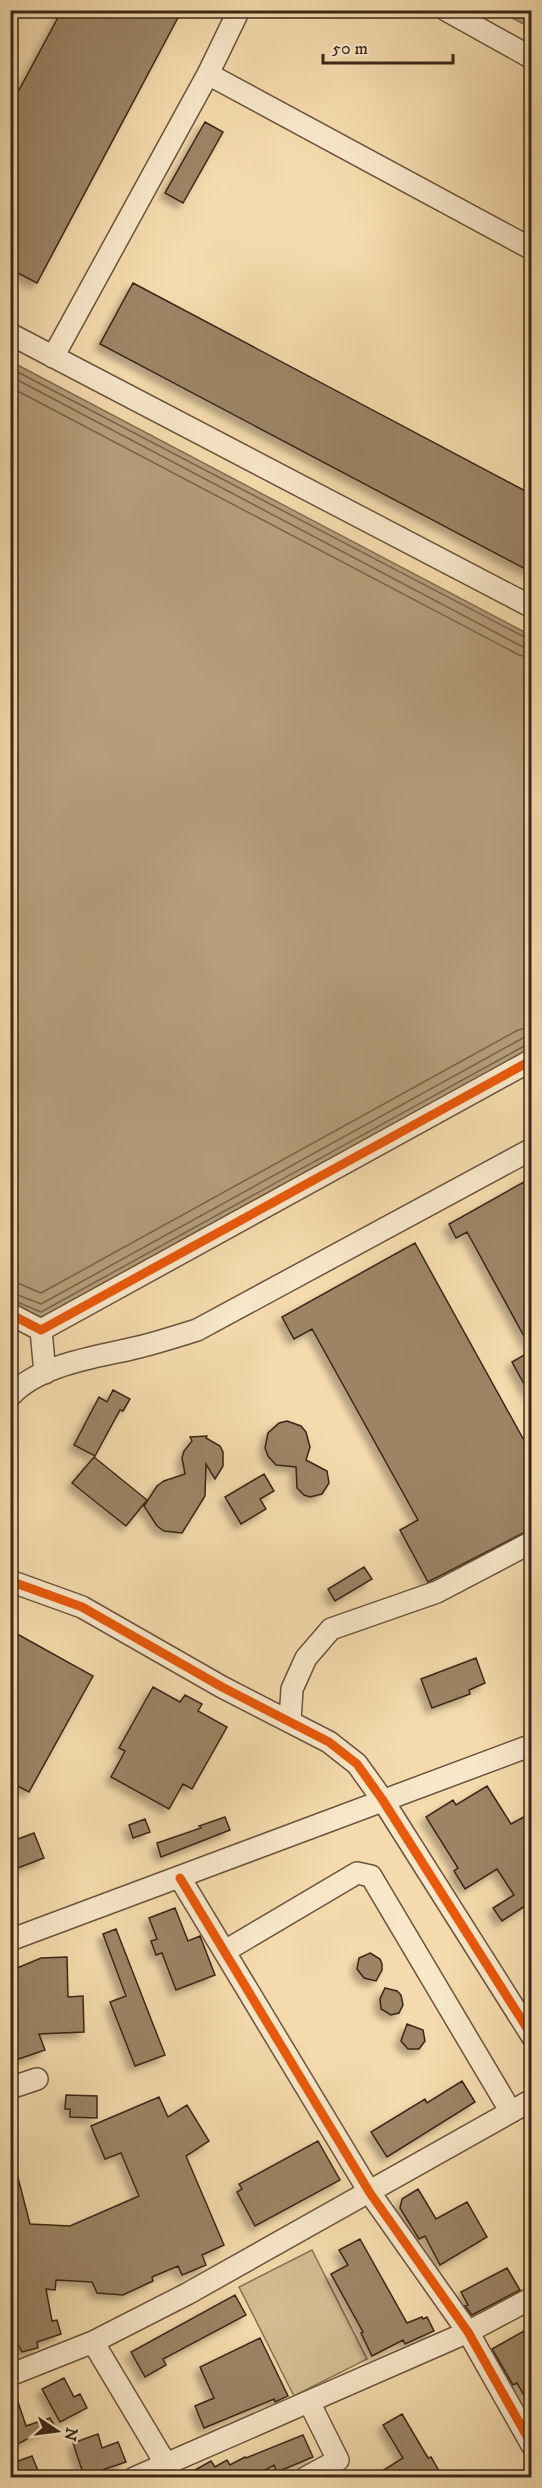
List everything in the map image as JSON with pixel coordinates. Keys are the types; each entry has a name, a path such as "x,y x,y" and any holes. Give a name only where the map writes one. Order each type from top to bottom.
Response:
{"street":[{"path":"53,357 208,74 239,10"},
{"path":"446,10 531,58"},
{"path":"208,74 531,249"},
{"path":"10,334 531,607"},
{"path":"40,1330 531,1060"},
{"path":"10,1396 45,1373 83,1359 141,1347 197,1330 531,1149"},
{"path":"10,1314 40,1330"},
{"path":"40,1330 45,1373"},
{"path":"290,1721 292,1689 306,1658 331,1629 437,1592 531,1542"},
{"path":"10,1581 82,1607 222,1688 329,1742 357,1764 382,1799 531,2036"},
{"path":"10,1940 531,1745"},
{"path":"225,1951 357,1874 371,1876 511,2112"},
{"path":"180,1878 370,2193 468,2332 531,2445"},
{"path":"10,2088 37,2079"},
{"path":"10,2375 93,2342 187,2294 370,2193 531,2100"},
{"path":"134,2478 170,2471 309,2402 468,2332 531,2298"},
{"path":"93,2342 170,2471"},
{"path":"305,2478 338,2460 309,2402"}],"shaded area":[{"path":"312,2250 367,2359 294,2396 239,2287"}],"water":[{"path":"499,11 531,11 531,28"},
{"path":"10,361 532,636 531,1049 40,1320 10,1304"}],"building":[{"path":"62,10 182,10 37,283 10,269 10,107"},
{"path":"205,122 223,132 183,203 165,193"},
{"path":"133,283 531,494 531,572 100,344"},
{"path":"531,1178 531,1349 467,1232 456,1238 449,1224"},
{"path":"415,1243 531,1453 531,1529 428,1582 400,1530 418,1520 312,1329 294,1339 282,1317"},
{"path":"531,1351 531,1397 512,1362"},
{"path":"113,1390 130,1399 123,1411 120,1410 95,1456 74,1445 99,1397 107,1402"},
{"path":"287,1421 301,1426 306,1432 310,1447 306,1460 327,1471 329,1483 322,1494 310,1497 304,1495 297,1488 296,1467 276,1465 268,1456 265,1448 268,1433 279,1423"},
{"path":"207,1436 206,1438 220,1446 223,1452 223,1466 215,1479 206,1464 205,1496 182,1533 164,1531 157,1526 144,1506 157,1486 164,1481 185,1474 182,1458 184,1451 192,1441 190,1437"},
{"path":"94,1457 147,1500 126,1526 72,1483"},
{"path":"264,1474 274,1491 260,1499 266,1509 241,1524 225,1497"},
{"path":"364,1567 372,1579 335,1601 328,1589"},
{"path":"10,1630 93,1676 29,1792 10,1782"},
{"path":"476,1658 485,1683 469,1690 470,1694 432,1708 421,1679"},
{"path":"153,1687 180,1702 185,1695 202,1704 198,1711 227,1727 192,1789 183,1784 169,1809 111,1777 125,1751 119,1748"},
{"path":"487,1786 511,1824 531,1813 531,1902 502,1921 493,1908 514,1895 497,1869 465,1889 454,1871 458,1868 426,1817 453,1800 456,1805"},
{"path":"225,1817 230,1830 161,1857 157,1843"},
{"path":"145,1819 150,1832 133,1838 129,1825"},
{"path":"34,1833 44,1858 10,1871 10,1842"},
{"path":"175,1908 188,1941 200,1936 215,1975 176,1990 162,1953 156,1955 151,1941 157,1939 149,1918"},
{"path":"116,1929 165,2055 135,2066 110,2002 126,1996 103,1934"},
{"path":"370,1953 380,1959 382,1964 382,1970 376,1981 364,1978 357,1969 359,1958"},
{"path":"67,1957 68,1997 83,1996 84,2032 39,2034 45,2050 10,2062 10,1971 41,1958"},
{"path":"385,1988 397,1991 401,1995 403,2005 399,2013 391,2015 381,2009 380,1999"},
{"path":"407,2024 423,2030 425,2041 419,2049 408,2049 401,2041"},
{"path":"462,2081 475,2102 387,2157 371,2132 425,2099 427,2103"},
{"path":"66,2095 97,2096 97,2118 70,2117 70,2109 65,2109"},
{"path":"159,2097 168,2117 187,2105 209,2141 186,2156 224,2245 202,2255 206,2265 182,2275 178,2266 152,2277 153,2281 123,2295 97,2293 92,2282 56,2280 55,2290 46,2289 52,2321 57,2320 61,2334 37,2342 38,2348 22,2352 10,2330 10,2308 15,2308 10,2289 10,2167 15,2166 30,2224 70,2226 139,2196 121,2153 105,2159 91,2126"},
{"path":"318,2141 340,2180 255,2226 237,2192 242,2189 239,2184"},
{"path":"418,2189 436,2219 467,2202 487,2237 440,2265 425,2236 419,2239 400,2208 402,2199"},
{"path":"360,2239 407,2323 427,2317 434,2331 405,2344 403,2340 372,2356 361,2333 363,2332 331,2274 348,2265 339,2250"},
{"path":"507,2268 520,2290 472,2315 465,2306 468,2305 461,2292"},
{"path":"235,2295 246,2315 163,2359 166,2365 145,2377 131,2352"},
{"path":"531,2327 531,2408 517,2383 513,2385 492,2349"},
{"path":"260,2338 288,2396 275,2402 274,2399 204,2428 195,2406 214,2398 200,2367"},
{"path":"64,2378 74,2397 80,2394 87,2408 60,2422 42,2389"},
{"path":"13,2387 26,2426 50,2418 54,2425 10,2448 10,2388"},
{"path":"402,2414 428,2458 431,2457 443,2478 371,2478 403,2458 383,2425"},
{"path":"98,2434 102,2448 118,2442 126,2462 84,2476 73,2443"},
{"path":"303,2435 313,2457 277,2472 274,2465 251,2478 185,2478 186,2475 211,2461 215,2467 227,2460 230,2465"},
{"path":"32,2456 41,2478 10,2478 10,2464"}],"cycle path":[{"path":"10,1314 41,1330 532,1060"},
{"path":"10,1581 82,1607 222,1687 329,1742 357,1764 382,1799 532,2036"},
{"path":"180,1878 370,2193 468,2332 532,2445"}]}
